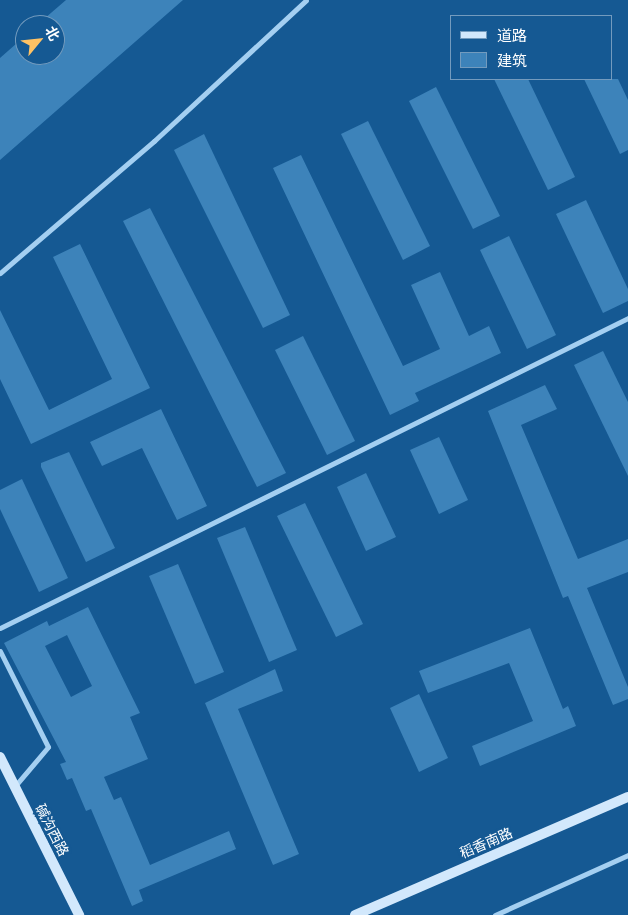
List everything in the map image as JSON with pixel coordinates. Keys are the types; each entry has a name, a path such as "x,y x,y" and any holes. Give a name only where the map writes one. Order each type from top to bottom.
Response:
{"main road":[{"name":"碱沟西路","path":"0,757 79,915"},
{"name":"稻香南路","path":"355,915 628,797"}],"street":[{"path":"0,273 154,141 306,0"},
{"path":"0,628 628,318"},
{"path":"0,651 48,747 15,787"},
{"path":"495,915 628,855"}],"building":[{"path":"66,0 183,0 0,160 0,58 15,45 15,65 65,65 65,15 49,15"},
{"path":"618,79 628,100 628,150 620,154 584,80"},
{"path":"494,80 528,80 575,177 548,190"},
{"path":"436,87 500,216 473,229 409,101"},
{"path":"368,121 430,246 403,260 341,134"},
{"path":"204,134 290,315 263,328 174,150"},
{"path":"301,155 403,366 440,349 411,285 440,272 469,336 489,326 501,353 415,393 419,401 390,415 273,168"},
{"path":"586,200 628,289 628,301 603,313 556,214"},
{"path":"150,208 286,473 257,487 123,221"},
{"path":"509,236 556,335 527,349 480,250"},
{"path":"80,244 150,388 31,444 0,379 0,310 49,410 112,379 53,257"},
{"path":"303,336 355,441 327,455 275,350"},
{"path":"603,351 628,402 628,476 574,365"},
{"path":"545,385 557,409 521,425 578,559 628,539 628,572 587,588 628,687 628,699 613,705 568,596 563,598 488,411"},
{"path":"161,409 207,506 177,520 142,448 102,466 90,442"},
{"path":"439,437 468,500 439,514 410,450"},
{"path":"69,452 115,548 86,562 41,467 41,463"},
{"path":"366,473 396,537 366,551 337,487"},
{"path":"22,479 68,578 39,592 0,509 0,490"},
{"path":"305,503 363,624 336,637 277,516"},
{"path":"245,527 297,650 269,662 217,538"},
{"path":"178,564 224,672 195,684 149,576"},
{"path":"88,607 140,713 130,717 148,759 104,777 114,800 121,797 150,865 229,831 236,849 139,890 143,901 132,906 91,809 86,811 72,778 67,780 60,764 66,762 4,643 47,621 49,626","holes":["67,635 92,686 71,697 45,646"]},
{"path":"530,628 563,709 568,706 576,726 480,766 472,746 533,721 509,663 428,693 419,671"},
{"path":"275,669 283,691 238,709 299,854 273,865 205,703"},
{"path":"419,694 448,758 419,772 390,708"}]}
